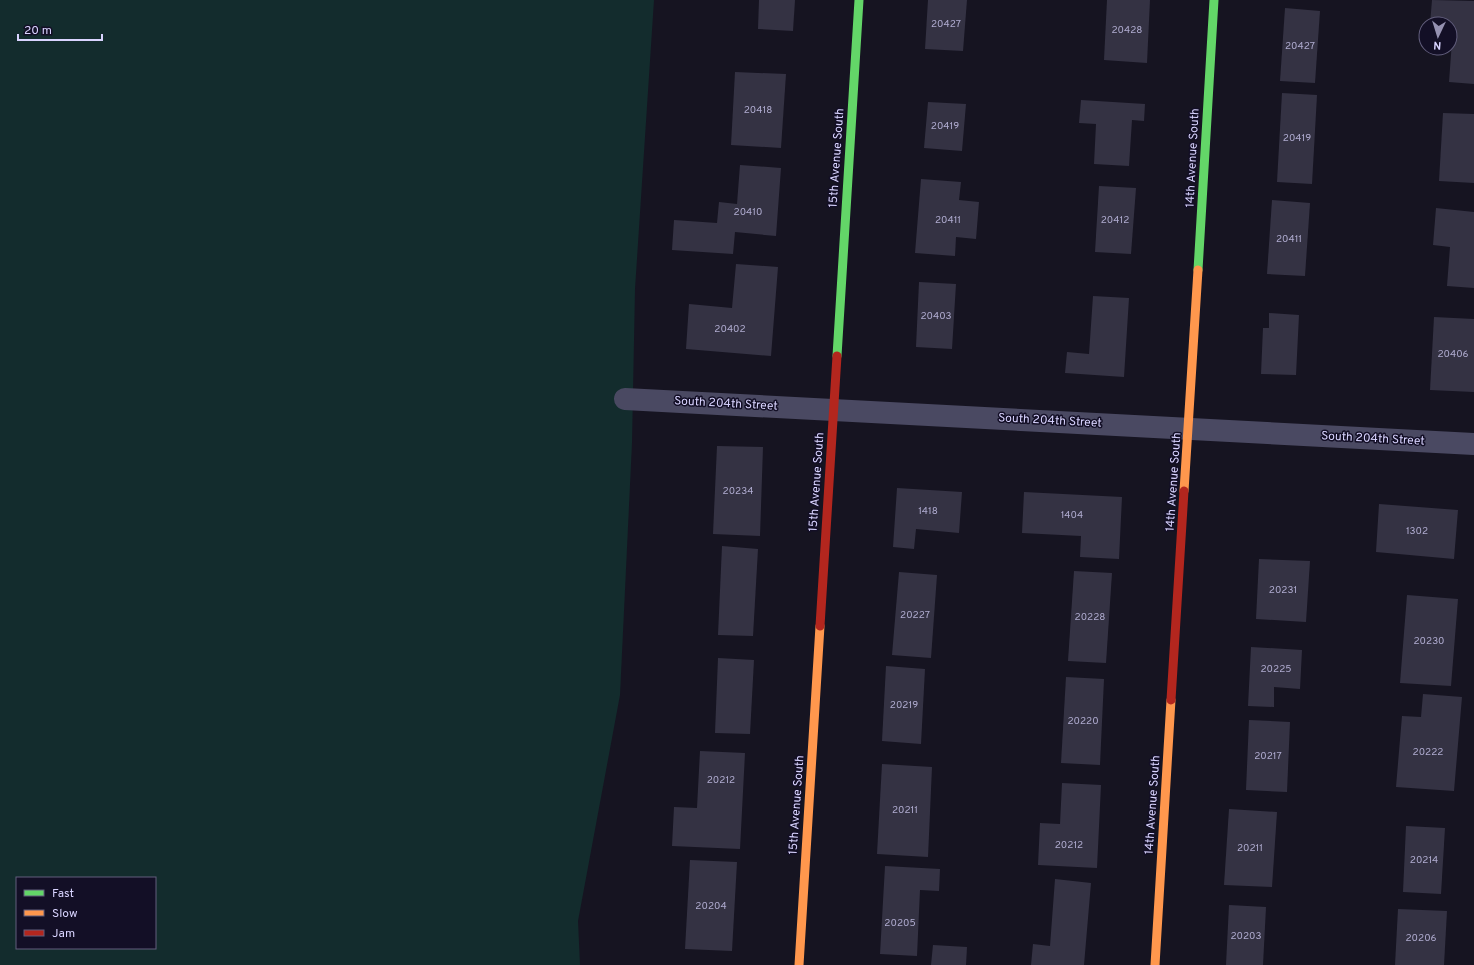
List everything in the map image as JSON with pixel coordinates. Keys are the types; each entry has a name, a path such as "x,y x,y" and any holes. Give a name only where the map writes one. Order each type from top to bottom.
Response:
{"street":[{"name":"15th Avenue South","path":"799,965 859,0"},
{"name":"14th Avenue South","path":"1156,965 1214,0"},
{"name":"South 204th Street","path":"625,399 1474,444"}],"green space":[{"path":"0,0 654,0 635,289 632,443 620,695 578,921 580,965 0,965"}],"building":[{"path":"759,0 795,0 793,31 758,29"},
{"path":"928,0 967,0 963,51 925,49"},
{"path":"1107,0 1150,0 1147,63 1104,60"},
{"path":"1432,0 1474,1 1474,84 1449,82 1451,56 1458,56 1458,16 1431,16"},
{"path":"1285,8 1320,11 1315,83 1280,81"},
{"path":"735,72 786,74 781,148 731,145"},
{"path":"1282,93 1317,95 1312,184 1277,182"},
{"path":"1081,100 1145,104 1144,121 1132,120 1129,166 1094,164 1096,124 1079,123"},
{"path":"928,102 966,104 962,151 924,148"},
{"path":"1443,113 1474,114 1474,183 1439,181"},
{"path":"740,165 781,168 776,236 735,232 733,254 672,250 674,220 717,223 719,202 737,204"},
{"path":"921,179 961,182 959,200 979,202 976,239 956,237 955,256 915,253"},
{"path":"1099,186 1136,188 1131,254 1095,252"},
{"path":"1272,200 1310,203 1305,276 1267,274"},
{"path":"1436,208 1474,212 1474,288 1447,286 1450,247 1433,245"},
{"path":"736,264 778,267 771,356 686,349 689,304 732,308"},
{"path":"919,282 956,284 952,349 916,347"},
{"path":"1093,296 1129,298 1124,377 1065,373 1067,352 1089,354"},
{"path":"1269,313 1299,315 1296,375 1261,374 1263,328 1269,328"},
{"path":"1434,317 1474,319 1474,392 1430,390"},
{"path":"717,446 763,447 760,536 713,534"},
{"path":"897,488 962,492 959,533 916,529 914,549 893,547"},
{"path":"1024,492 1122,497 1119,559 1080,557 1081,536 1022,533"},
{"path":"1379,504 1458,510 1454,559 1376,552"},
{"path":"722,546 758,549 753,636 718,635"},
{"path":"1259,559 1310,561 1306,622 1256,619"},
{"path":"1074,571 1112,573 1106,663 1068,661"},
{"path":"899,572 937,575 931,658 892,655"},
{"path":"1407,595 1458,599 1451,686 1400,683"},
{"path":"1251,647 1302,650 1300,689 1274,687 1274,707 1248,706"},
{"path":"718,658 754,660 750,734 715,733"},
{"path":"886,666 925,669 921,744 882,741"},
{"path":"1066,677 1104,679 1100,765 1061,763"},
{"path":"1423,694 1462,697 1454,791 1396,787 1402,716 1421,717"},
{"path":"1249,720 1290,722 1287,792 1246,790"},
{"path":"700,751 745,753 740,849 672,846 674,807 697,808"},
{"path":"882,764 932,767 928,857 877,854"},
{"path":"1062,783 1101,785 1097,868 1038,865 1040,823 1060,824"},
{"path":"1229,809 1277,812 1272,887 1224,885"},
{"path":"1406,826 1445,828 1441,894 1403,892"},
{"path":"690,860 737,862 732,951 685,949"},
{"path":"885,866 940,869 939,891 920,890 917,956 880,954"},
{"path":"1055,879 1091,883 1084,965 1031,965 1033,944 1050,946"},
{"path":"1229,905 1266,907 1263,965 1226,965"},
{"path":"1398,909 1447,911 1444,965 1395,965"},
{"path":"933,945 967,947 966,965 931,965"}],"traffic: fast":[{"path":"837,356 859,0"},
{"path":"1198,270 1214,0"}],"traffic: slow":[{"path":"1184,491 1198,270"},
{"path":"799,965 820,626"},
{"path":"1155,965 1171,700"}],"traffic: jam":[{"path":"820,626 837,356"},
{"path":"1171,700 1184,491"}]}
